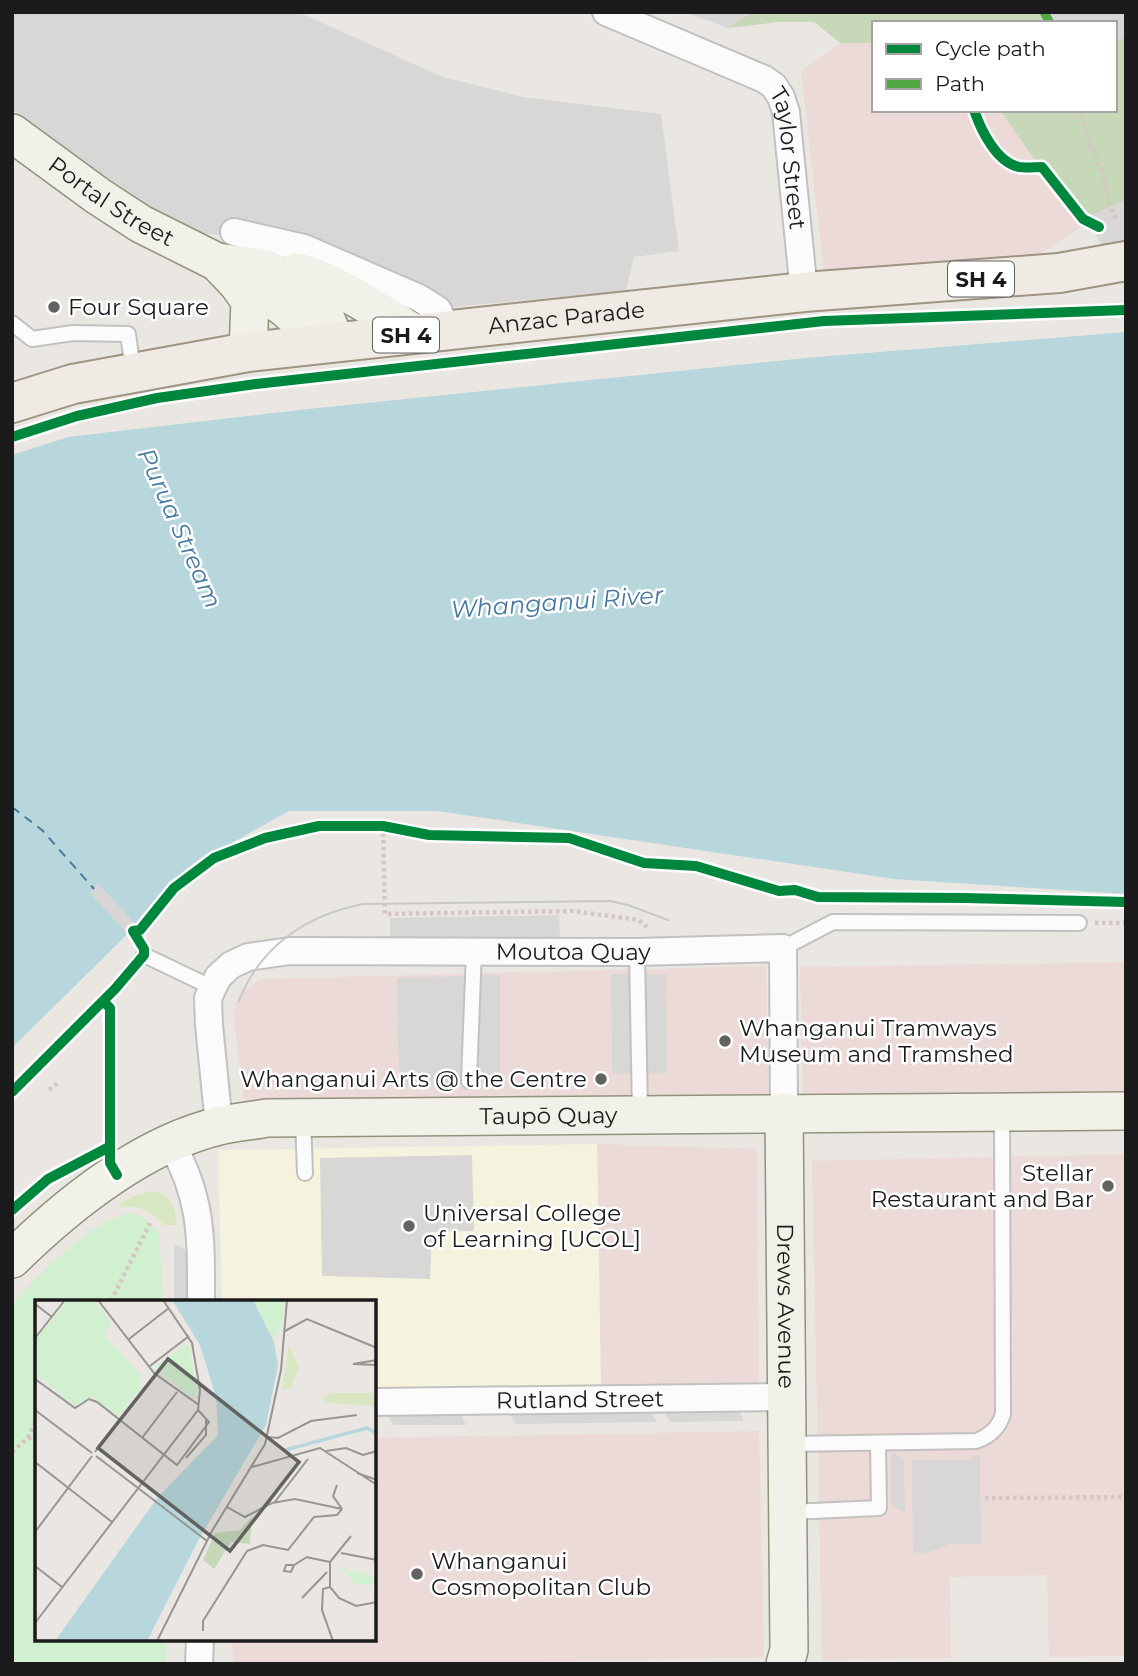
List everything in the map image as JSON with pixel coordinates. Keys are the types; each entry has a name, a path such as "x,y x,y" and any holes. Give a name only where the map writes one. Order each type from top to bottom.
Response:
{"main road":[{"name":"Portal Street","path":"12,133 141,224 239,261 304,272 392,319 432,332"},
{"name":"Portal Street","path":"239,261 262,292 286,309 322,344"},
{"path":"239,261 250,301 248,352"},
{"name":"Anzac Parade","path":"12,403 73,384 248,352 804,292 1059,273 1126,261"},
{"path":"1087,269 1126,277"},
{"name":"Taupō Quay","path":"12,1259 42,1229 83,1197 171,1143 219,1125 267,1118 1126,1111"},
{"name":"Drews Avenue","path":"784,1112 789,1650 785,1664"}],"street":[{"name":"Taylor Street","path":"606,12 748,71 774,86 786,112 804,292"},
{"name":"Moutoa Quay","path":"213,988 218,976 231,965 248,957 269,953 783,948"},
{"name":"Drews Avenue","path":"783,948 784,1112"},
{"path":"213,988 208,998 209,1025 219,1125"},
{"path":"171,1143 189,1180 200,1222 201,1300"},
{"name":"Rutland Street","path":"376,1402 788,1397"},
{"path":"199,1664 200,1641"}],"lane":[{"path":"12,323 32,339 73,334 128,334 133,372"},
{"name":"Moutoa Quay","path":"783,948 833,922 1079,923"},
{"path":"469,1081 474,950"},
{"path":"637,951 640,1114"},
{"path":"144,955 213,988"},
{"path":"788,1444 976,1441 993,1432 1000,1424 1003,1414 1002,1111"},
{"path":"303,1118 305,1173"},
{"path":"788,1512 879,1508 878,1443"}],"path":[{"path":"1078,112 1102,172 1110,205 1117,220"},
{"path":"981,130 997,152 1008,161 1018,167 1042,167 1083,219 1100,228"},
{"path":"370,826 389,827 385,914 586,913 639,920 671,949"},
{"path":"1079,923 1126,923"},
{"path":"49,1090 59,1082"},
{"path":"112,1300 150,1223"},
{"path":"12,1452 27,1438 35,1423"},
{"path":"27,1438 35,1436"},
{"path":"985,1498 1126,1497"}],"shaded area":[{"path":"12,12 298,12 443,77 523,97 661,114 679,251 634,257 626,291 443,308 227,236 191,232 146,215 12,110"},
{"path":"684,12 753,12 728,28"},
{"path":"1049,12 1126,12 1126,38 1117,39 1117,21 1054,21"},
{"path":"840,43 872,43 872,112 1001,112 1081,227 1015,270 825,283 801,71"},
{"path":"1126,200 1126,240 1102,246 1083,219"},
{"path":"559,915 560,939 390,942 390,918"},
{"path":"1126,962 1126,1099 803,1105 800,967"},
{"path":"766,966 769,1108 246,1113 233,1013 239,995 259,979"},
{"path":"611,974 666,974 667,1073 612,1074"},
{"path":"500,975 500,1083 399,1087 397,978"},
{"path":"597,1144 757,1149 759,1384 601,1392"},
{"name":"Universal College of Learning [UCOL]","path":"597,1144 601,1392 376,1395 376,1300 222,1300 218,1150"},
{"path":"1126,1154 1126,1656 1049,1657 1047,1575 950,1577 951,1658 822,1660 812,1161"},
{"path":"472,1155 474,1231 432,1232 430,1279 322,1276 320,1158"},
{"path":"174,1244 188,1251 189,1300 174,1300"},
{"path":"648,1407 657,1422 516,1424 506,1409"},
{"path":"737,1407 744,1421 670,1422 662,1408"},
{"path":"459,1410 466,1425 393,1425 385,1411"},
{"path":"759,1431 764,1657 446,1664 233,1664 232,1641 376,1641 376,1438"},
{"path":"891,1452 904,1459 905,1513 891,1504"},
{"path":"980,1454 981,1544 951,1544 928,1553 913,1553 912,1460 968,1460"}],"green space":[{"path":"753,12 1040,12 1043,21 872,21 872,43 840,43 814,22 779,22 728,28"},
{"path":"1126,38 1126,200 1083,219 1081,227 1001,112 1117,112 1117,39"},
{"path":"156,1191 172,1204 177,1225 164,1225 149,1212 139,1208 120,1207 120,1203 139,1194"},
{"path":"130,1213 141,1216 159,1232 163,1300 35,1300 35,1641 166,1641 166,1664 12,1664 12,1304 66,1251 98,1227"}],"water":[{"path":"1126,332 1126,894 894,879 437,811 289,811 214,853 214,858 174,888 12,1048 12,455 68,437 308,409 806,358"}],"pier":[{"path":"99,884 137,926 128,935 90,893"}],"ferry route":[{"path":"12,807 42,830 94,889"}],"tram line":[{"path":"239,1001 259,964 288,936 323,916 363,904 610,901 668,920"}],"marked path":[{"path":"1044,12 1049,21"}],"cycle path":[{"path":"975,112 985,136 1003,159 1019,167 1042,167 1083,219 1099,227"},
{"path":"12,437 77,416 157,398 256,384 824,321 1126,310"},
{"path":"12,1092 115,989 144,955 144,949 133,931 140,930 174,888 214,858 265,838 319,826 383,826 429,835 569,838 644,863 696,866 779,891 795,890 818,897 1126,902"},
{"path":"103,1001 110,1008 110,1163 117,1175"},
{"path":"12,1210 48,1179 109,1147"}],"place":[{"name":"Four Square","path":"54,307"},
{"name":"Whanganui Tramways Museum and Tramshed","path":"725,1041"},
{"name":"Whanganui Arts @ the Centre","path":"601,1079"},
{"name":"Stellar Restaurant and Bar","path":"1108,1186"},
{"name":"Universal College of Learning [UCOL]","path":"409,1226"},
{"name":"Whanganui Cosmopolitan Club","path":"417,1574"}],"water label":[{"name":"Purua Stream","path":"180,528"},
{"name":"Whanganui River","path":"557,602"}]}
